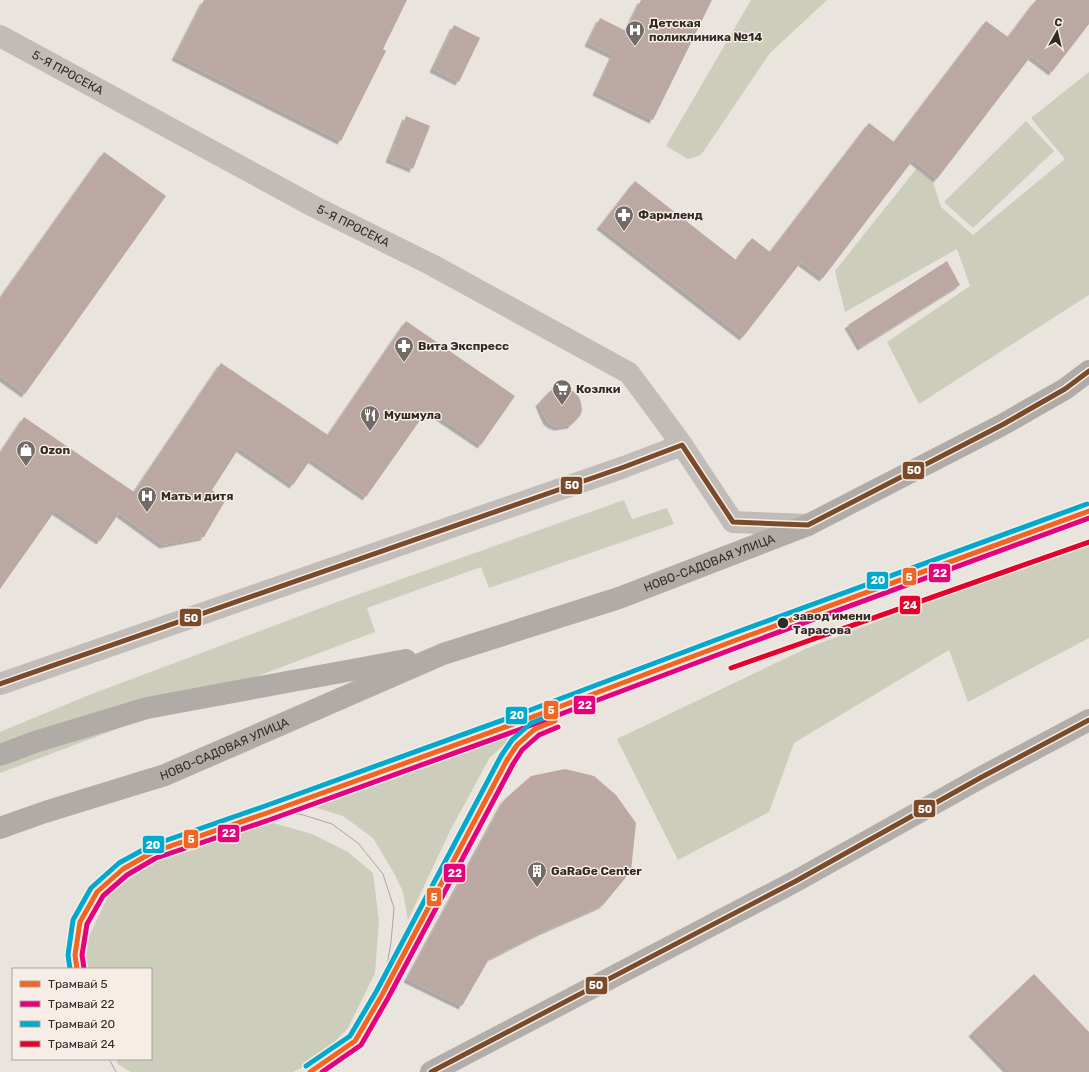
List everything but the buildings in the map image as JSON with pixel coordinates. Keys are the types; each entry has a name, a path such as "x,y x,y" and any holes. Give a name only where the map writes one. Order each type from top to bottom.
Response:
{"main road":[{"name":"НОВО-САДОВАЯ УЛИЦА","path":"0,828 45,812 165,775 443,654 620,598 808,525 1002,425 1065,389 1089,371"},
{"name":"НОВО-САДОВАЯ УЛИЦА","path":"0,755 38,741 147,708 443,654"},
{"path":"431,1072 796,881 980,778 1089,720"}],"street":[{"name":"5-Я ПРОСЕКА","path":"0,36 313,206 432,265 629,373 662,416 734,522 808,525"},
{"path":"0,684 609,472 682,445"}],"green space":[{"path":"751,0 827,0 770,53 701,155 688,159 666,146"},
{"path":"1089,72 1089,295 919,404 887,342 970,286 957,249 845,312 835,271 916,169 933,182 941,207 973,235 1065,159 1031,118"},
{"path":"1026,121 1054,151 973,228 944,202"},
{"path":"624,500 632,519 667,508 674,524 489,588 481,567 367,608 375,632 0,773 0,732 89,695 337,602"},
{"path":"1089,540 1089,638 968,702 949,650 794,743 769,812 678,860 617,739 805,649"},
{"path":"516,735 490,757 450,831 408,920 403,892 394,873 373,838 343,816 307,805"},
{"path":"259,819 312,834 348,852 373,873 379,921 375,973 348,1028 317,1060 293,1072 131,1072 118,1064 116,1060 152,1060 152,968 87,968 83,949 109,894 159,857"}],"tram line":[{"name":"20","path":"70,968 68,955 73,920 91,888 119,863 150,846 517,715 737,632 1087,504"},
{"name":"5","path":"77,968 75,955 80,922 97,892 123,869 153,852 267,813 519,722 739,639 1089,511"},
{"name":"22","path":"84,968 82,955 87,924 103,896 127,875 156,858 269,820 521,729 1089,518"},
{"name":"24","path":"731,668 1089,542"},
{"name":"20","path":"306,1066 350,1036 376,992 501,756 512,740 531,723 552,715"},
{"name":"5","path":"310,1072 355,1041 382,995 507,760 517,745 535,729 555,721"},
{"name":"22","path":"322,1072 361,1045 388,998 513,764 522,750 539,735 558,727"},
{"path":"267,813 300,814 332,824 358,843 383,874 394,908 391,942 382,995"},
{"path":"110,1060 116,1072"}],"transit line":[{"name":"50","path":"0,684 624,467 682,445 733,522 808,525 1002,425 1065,389 1089,371"},
{"name":"50","path":"431,1072 796,881 980,778 1089,720"}],"place":[{"name":"Детская поликлиника №14","path":"635,47"},
{"name":"Фармленд","path":"624,232"},
{"name":"Вита Экспресс","path":"404,363"},
{"name":"Козлки","path":"562,406"},
{"name":"Мушмула","path":"370,432"},
{"name":"Ozon","path":"26,467"},
{"name":"Мать и дитя","path":"147,513"},
{"name":"завод имени Тарасова","path":"783,623"},
{"name":"GaRaGe Center","path":"537,888"}]}
